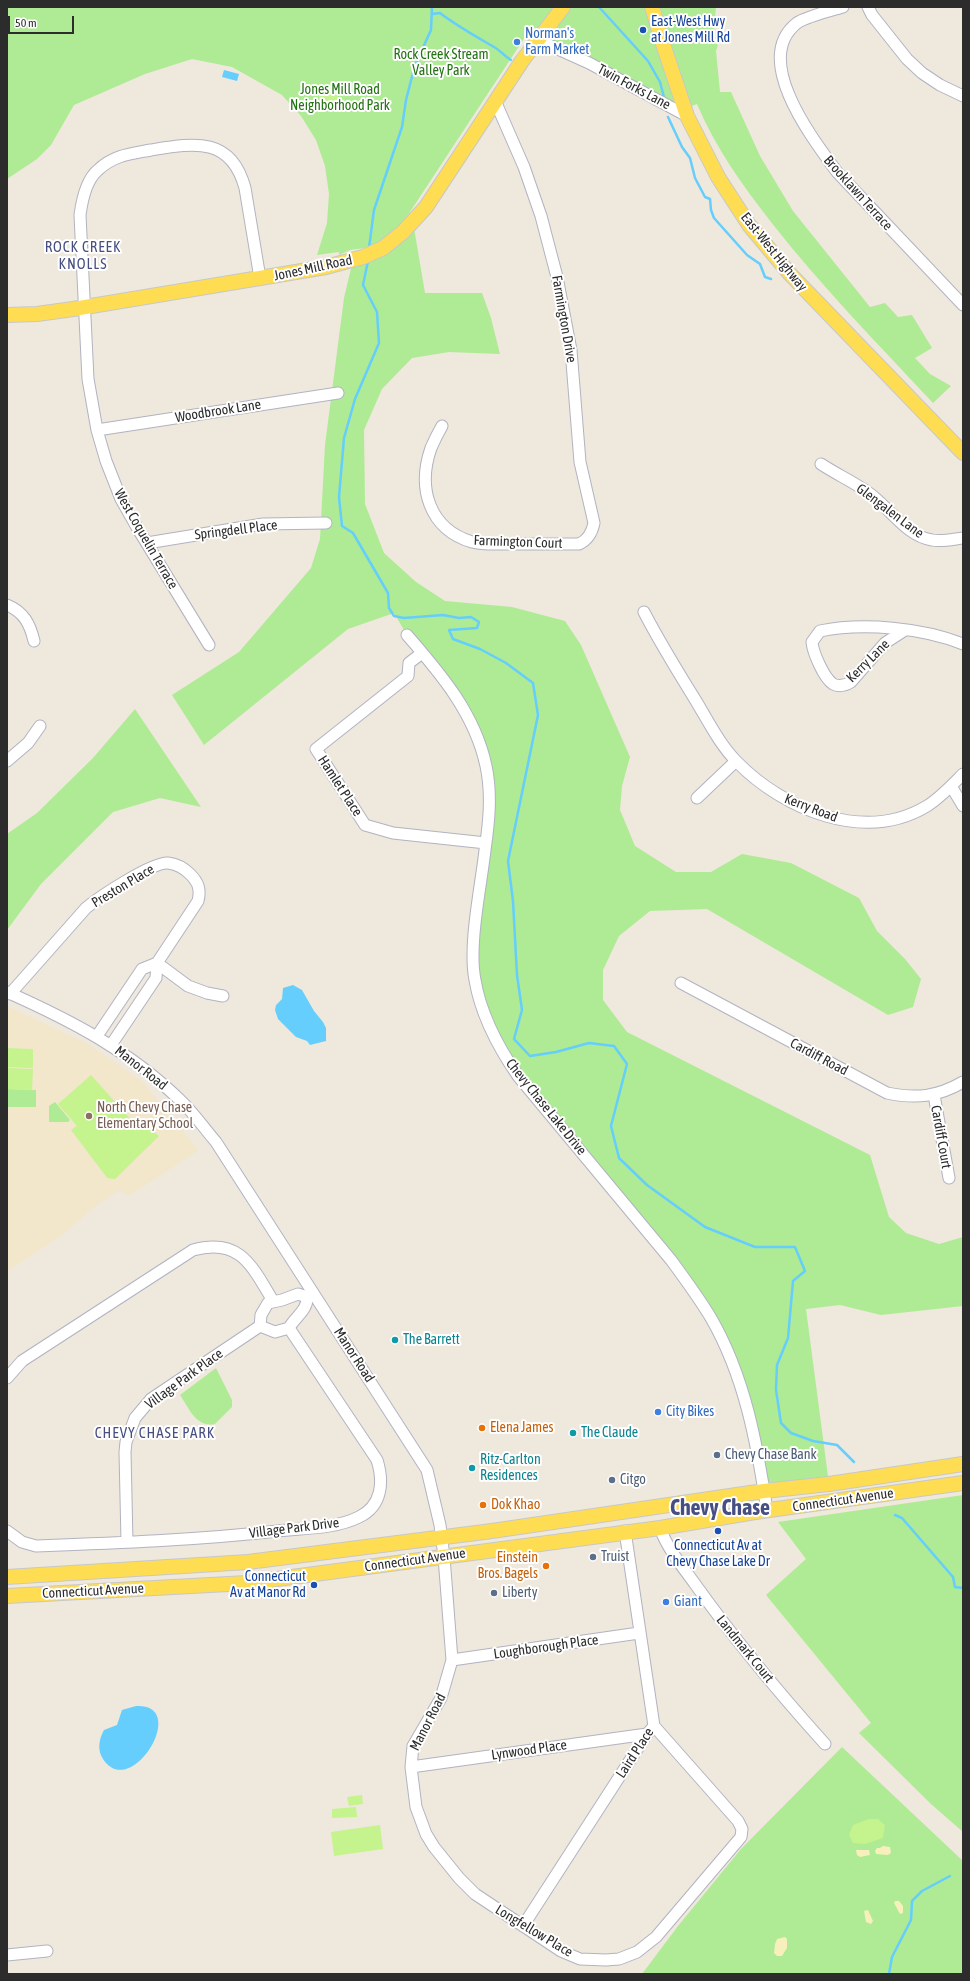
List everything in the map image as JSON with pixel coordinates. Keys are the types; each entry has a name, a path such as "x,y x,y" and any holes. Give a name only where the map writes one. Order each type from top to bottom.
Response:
{"main road":[{"name":"Jones Mill Road","path":"7,315 37,314 326,268 363,257 380,250 403,232 426,207 538,40 563,7"},
{"name":"East-West Highway","path":"652,7 662,44 687,116 718,176 749,225 781,263 963,453"},
{"name":"Jones Mill Road","path":"7,310 37,314"},
{"name":"Connecticut Avenue","path":"7,1576 248,1562 441,1537 764,1491 829,1484 963,1464"},
{"name":"Connecticut Avenue","path":"7,1596 247,1583 625,1531 660,1528 767,1510 963,1483"}],"street":[{"name":"Brooklawn Terrace","path":"843,7 798,22 784,36 779,54 780,70 794,105 819,148 837,172 963,305"},
{"path":"868,7 872,15 907,59 940,85 963,96"},
{"name":"Twin Forks Lane","path":"538,40 589,63 687,116"},
{"name":"Farmington Drive","path":"496,103 524,167 541,216 558,277 570,350 580,462 594,523 592,531 585,541"},
{"name":"West Coquelin Terrace","path":"209,645 121,499 106,461 97,430 88,378 80,215 88,183 97,170 117,156 188,144 208,146 228,156 242,176 260,278"},
{"name":"Woodbrook Lane","path":"97,430 338,393"},
{"name":"Farmington Court","path":"442,426 431,448 427,464 426,493 429,505 441,525 454,535 472,542 481,543 578,544 585,541"},
{"name":"Glengalen Lane","path":"821,464 839,476 867,491 921,537 933,541 963,538"},
{"name":"Springdell Place","path":"147,543 263,524 326,523"},
{"path":"7,605 23,616 30,624 34,641"},
{"name":"Kerry Road","path":"644,612 717,735 736,761 766,787 793,804 823,815 849,821 879,822 905,816 927,806 963,774"},
{"name":"Kerry Lane","path":"905,630 885,643 851,682 845,685 838,686 832,683 815,657 812,648 812,642 820,631 856,627 905,630 928,633 963,644"},
{"name":"Chevy Chase Lake Drive","path":"407,635 451,688 470,721 480,745 486,766 490,793 489,820 474,942 474,979 484,1014 501,1051 518,1076 671,1260 692,1288 711,1319 732,1363 747,1408 767,1510"},
{"name":"Hamlet Place","path":"422,653 408,663 408,676 316,749 365,825 393,833 486,843"},
{"path":"7,761 28,743 40,726"},
{"path":"697,798 736,761"},
{"path":"951,786 963,806"},
{"name":"Preston Place","path":"8,993 91,904 156,865 168,863 180,866 189,873 198,884 200,891 198,901 157,963 156,978 111,1045"},
{"path":"157,963 188,986 207,993 223,996"},
{"name":"Preston Place","path":"97,1036 142,969 157,963"},
{"name":"Cardiff Road","path":"681,983 887,1093 902,1096 934,1095 963,1082"},
{"name":"Manor Road","path":"8,993 97,1036 148,1070 181,1101 216,1142 310,1295 427,1470 431,1482 444,1556 452,1660 441,1698 413,1746 410,1767 416,1807 426,1834"},
{"name":"Cardiff Court","path":"934,1095 949,1178"},
{"path":"7,1378 22,1361 193,1250 213,1246 233,1250 246,1260 273,1301"},
{"path":"298,1294 310,1295 305,1309 294,1319 289,1328 275,1332 260,1326 261,1315 268,1303 298,1294"},
{"name":"Village Park Place","path":"127,1542 124,1452 129,1431 135,1418 151,1399 260,1326"},
{"name":"Village Park Drive","path":"7,1531 22,1542 36,1546 178,1541 330,1525 360,1517 371,1508 381,1489 382,1479 377,1460 289,1328"},
{"name":"Landmark Court","path":"660,1528 663,1538 680,1563 729,1629 766,1676 825,1744"},
{"name":"Laird Place","path":"523,1926 650,1730 625,1531"},
{"name":"Loughborough Place","path":"452,1660 639,1633"},
{"name":"Lynwood Place","path":"410,1767 650,1730"},
{"name":"Longfellow Place","path":"426,1834 458,1878 475,1894 561,1951 580,1959 606,1960 619,1958 637,1952 656,1937 741,1836 742,1829 738,1821 650,1730"},
{"path":"7,1955 47,1951"}],"shaded area":[{"name":"North Chevy Chase Elementary School","path":"7,1006 88,1044 143,1082 199,1150 129,1196 120,1190 97,1205 62,1235 7,1272"}],"green space":[{"name":"Rock Creek Stream Valley Park","path":"7,7 716,7 713,42 718,45 716,51 720,92 731,92 760,156 793,211 870,307 885,303 898,317 912,315 932,348 915,358 930,374 951,386 933,403 830,292 790,246 740,180 712,136 697,104 684,109 529,31 402,224 372,247 350,250 339,255 339,252 317,255 327,223 329,194 325,166 316,140 301,116 282,95 232,67 192,59 145,74 74,105 51,145 37,159 7,179"},
{"path":"337,87 339,107 320,108 318,88"},
{"path":"413,222 425,293 482,293 491,318 500,354 449,352 412,358 382,389 364,430 365,504 384,553 416,582 445,601 512,607 565,621 581,645 630,757 622,786 620,810 635,846 676,872 711,872 742,854 791,863 859,898 877,931 905,959 921,979 913,1007 888,1015 707,909 650,911 619,936 603,970 603,1000 627,1032 870,1155 889,1217 906,1233 939,1244 963,1237 963,1306 881,1315 840,1305 806,1309 829,1484 764,1491 747,1408 711,1319 501,1051 474,979 489,793 470,721 407,635 394,613 348,629 204,745 172,695 239,652 311,568 320,539 325,445 344,298 353,260"},
{"path":"135,709 201,807 160,798 113,812 41,884 7,930 7,834 37,813 93,758"},
{"path":"7,1048 33,1049 33,1068 7,1067"},
{"path":"7,1068 33,1069 32,1090 7,1089"},
{"path":"91,1075 132,1121 141,1122 159,1136 115,1179 107,1178 71,1130 77,1126 58,1104"},
{"path":"7,1089 36,1090 36,1107 7,1107"},
{"path":"55,1102 70,1120 68,1122 49,1122 49,1106"},
{"path":"216,1368 232,1400 232,1407 215,1424 208,1424 203,1423 194,1416 180,1395"},
{"path":"963,1495 963,1832 931,1804 859,1733 871,1723 766,1595 806,1559 778,1522"},
{"path":"842,1747 963,1861 963,1974 642,1974 678,1926 741,1849"},
{"path":"362,1795 363,1804 349,1806 347,1797"},
{"path":"356,1807 357,1817 332,1818 332,1809"},
{"path":"869,1819 878,1819 885,1825 883,1838 865,1844 853,1843 849,1835 853,1825"},
{"path":"380,1825 383,1849 334,1856 331,1832"}],"sand":[{"path":"883,1846 890,1847 891,1853 888,1855 876,1854 875,1851 877,1848"},
{"path":"856,1850 869,1850 870,1855 860,1857 857,1855"},
{"path":"895,1901 899,1901 903,1906 903,1913 900,1914 894,1903"},
{"path":"868,1910 873,1921 871,1924 866,1922 864,1911"},
{"path":"785,1937 787,1939 787,1948 782,1956 777,1956 774,1953 777,1939"}],"water":[{"path":"224,70 239,74 237,81 222,77"},
{"path":"293,985 302,990 314,1011 323,1022 326,1028 326,1041 310,1045 307,1041 296,1037 278,1019 275,1010 276,1005 282,999 283,988"},
{"path":"136,1706 152,1709 158,1719 157,1733 151,1748 140,1760 128,1768 115,1769 101,1756 99,1744 101,1737 104,1730 117,1725 122,1710"}],"waterway":[{"path":"369,248 374,210 402,127 406,100 415,65 431,30 432,7"},
{"path":"599,7 648,61 660,82 665,101"},
{"path":"432,14 440,13 460,27 496,48 511,60"},
{"path":"668,117 682,147 690,158 695,178 705,197 710,199 711,210 714,218 747,255 760,264 765,277 771,279"},
{"path":"368,261 363,285 377,312 379,343 355,399 344,438 339,497 342,526 353,533 388,593 389,608 394,616 404,618 443,615 459,618 471,617 479,622 477,628 449,630 453,639 480,649 506,663 533,683 538,715 508,861 513,901 517,975 522,1010 514,1039 530,1056 556,1052 589,1043 614,1046 627,1064 611,1126 619,1158 647,1185 705,1227 755,1247 795,1247 805,1271 793,1281 788,1338 777,1365 776,1390 781,1423 791,1433 813,1441 837,1445 854,1462"},
{"path":"895,1515 902,1518 953,1577 955,1587 963,1588"},
{"path":"889,1974 892,1957 911,1920 912,1901 922,1891 950,1876"}],"place":[{"name":"East-West Hwy at Jones Mill Rd","path":"643,30"},
{"name":"Norman's Farm Market","path":"517,42"},
{"name":"North Chevy Chase Elementary School","path":"89,1116"},
{"name":"The Barrett","path":"395,1340"},
{"name":"City Bikes","path":"658,1412"},
{"name":"Elena James","path":"482,1428"},
{"name":"The Claude","path":"573,1433"},
{"name":"Chevy Chase Bank","path":"717,1455"},
{"name":"Ritz-Carlton Residences","path":"472,1468"},
{"name":"Citgo","path":"612,1480"},
{"name":"Dok Khao","path":"483,1505"},
{"name":"Connecticut Av at Chevy Chase Lake Dr","path":"718,1531"},
{"name":"Truist","path":"593,1557"},
{"name":"Einstein Bros. Bagels","path":"546,1566"},
{"name":"Connecticut Av at Manor Rd","path":"314,1585"},
{"name":"Liberty","path":"494,1593"},
{"name":"Giant","path":"666,1602"}],"district":[{"name":"ROCK CREEK KNOLLS","path":"83,256"},
{"name":"CHEVY CHASE PARK","path":"155,1433"},
{"name":"Chevy Chase","path":"720,1508"}],"park label":[{"name":"Jones Mill Road Neighborhood Park","path":"340,98"}]}
